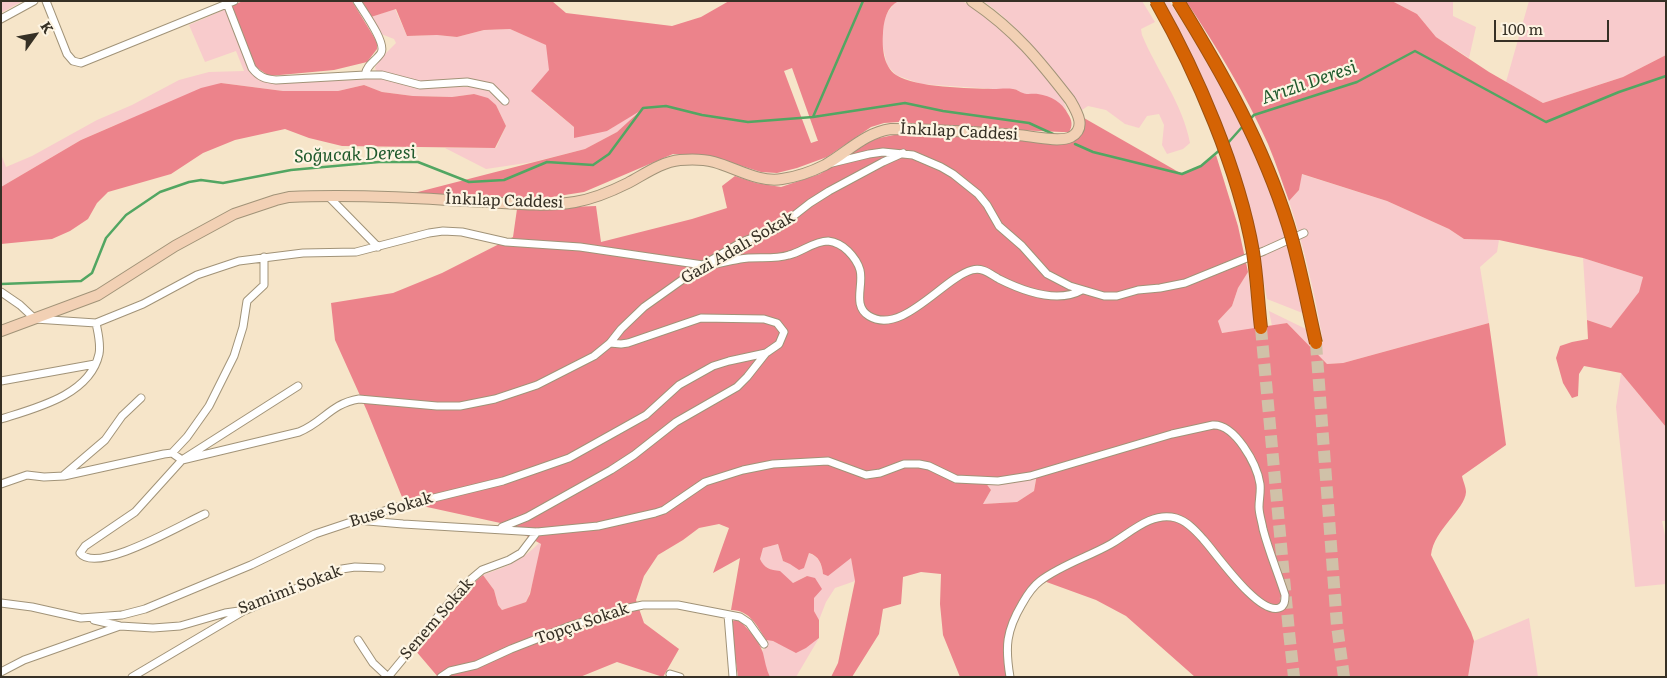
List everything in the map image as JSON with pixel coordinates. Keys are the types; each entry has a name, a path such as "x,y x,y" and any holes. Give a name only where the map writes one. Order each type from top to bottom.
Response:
{"highway":[{"path":"1156,1 1189,67 1211,117 1240,200 1252,252 1261,328"},
{"path":"1178,1 1237,101 1264,159 1288,224 1316,343"}],"street":[{"path":"1,19 34,1"},
{"path":"46,1 67,54 77,63 84,63 229,2 252,68 264,79 276,80 365,74 390,76 420,85 467,82 491,86 505,101"},
{"path":"357,1 382,44 381,53 368,66 365,74"},
{"name":"İnkılap Caddesi","path":"1,331 98,295 175,246 234,214 288,197 383,196 528,204 576,202 609,192 665,163 678,160 714,162 750,175 772,180 782,179 824,165 863,138 891,129 1020,135 1058,139 1066,139 1076,133 1079,129 1079,117 1070,100 1017,36 1005,24 972,1"},
{"path":"824,165 878,152 913,156 940,167 967,185 984,200 995,222 1022,246 1047,274 1082,290 1104,296 1117,296 1138,290 1185,283 1304,233"},
{"name":"Gazi Adalı Sokak","path":"182,460 299,432 312,426 335,406 354,400 365,398 452,406 478,403 520,392 546,381 587,360 610,343 621,329 644,307 703,265 742,242 778,228 829,191 883,162 903,154"},
{"path":"329,197 378,246"},
{"path":"1,292 20,305 35,319 96,323 143,304 197,276 239,261 304,253 350,252 443,231 462,232 506,242 580,247 703,265 719,264 741,259 779,257 795,254 822,242 836,243 851,254 857,263 860,271 859,302 865,313 870,317 882,320 906,314 961,275 974,270 984,270 1011,284 1037,293 1061,297 1069,296 1082,290"},
{"path":"1,484 27,474 44,477 62,476 172,453 187,437 204,413 225,375 238,342 247,301 264,285 264,257"},
{"path":"498,529 527,517 624,462 676,422 737,387 766,353 779,344 784,332 777,323 764,320 701,318 628,343 610,343"},
{"path":"1,419 68,394 81,383 95,364 100,348 96,323"},
{"name":"Buse Sokak","path":"1,603 32,607 81,618 122,615 145,609 250,565 314,534 429,498 511,478 563,461 581,453 646,415 679,385 713,366 766,353"},
{"path":"1,381 95,364"},
{"path":"205,514 130,550 113,556 102,559 86,558 80,553 83,548 143,505 182,460 298,386"},
{"path":"62,476 105,440 122,416 141,398"},
{"path":"356,520 537,532 598,526 641,518 664,510 705,482 743,470 773,464 828,460 866,475 880,473 904,464 919,464 929,466 956,479 998,481 1037,474 1172,434 1213,425 1219,424 1231,431 1248,454 1257,471 1260,483 1259,507 1269,549 1285,595 1283,606 1274,608 1254,598 1232,576 1202,538 1183,521 1169,517 1154,519 1142,524 1111,544 1051,574 1034,586 1013,618 1009,630 1006,655 1010,677"},
{"path":"172,453 182,460"},
{"name":"Senem Sokak","path":"388,677 463,586 482,570 509,560 521,553 537,532"},
{"name":"Samimi Sokak","path":"81,618 120,626 168,628 246,610 342,569 355,567 381,568"},
{"name":"Topçu Sokak","path":"441,677 450,671 476,665 570,626 634,606 678,605 740,616 764,644"},
{"path":"132,677 246,610"},
{"path":"728,615 733,677"},
{"path":"1,672 24,660 120,626"},
{"path":"358,640 373,663 388,677"},
{"path":"670,674 680,677"}],"shaded area":[{"path":"1,1 23,1 1,13"},
{"path":"243,1 352,1 377,42 377,49 367,62 334,70 269,76 256,67 231,6"},
{"path":"362,1 552,1 566,13 672,26 701,17 729,1 899,1 891,7 886,15 883,38 883,50 888,67 896,75 916,83 943,87 1016,89 1025,94 1043,95 1056,100 1063,106 1070,118 1071,125 1069,132 1062,132 969,128 899,122 884,123 871,127 827,157 777,173 761,172 710,156 673,154 584,192 539,199 414,193 585,149 617,132 640,111 607,131 574,138 574,127 531,91 549,70 546,45 510,29 484,30 457,37 437,35 407,36 396,9 371,17","holes":["792,68 818,141 811,143 784,71"]},
{"path":"899,1 962,1 987,15 1030,55 1062,97 1068,113 1064,107 1038,94 1023,94 1015,89 921,84 896,75 887,65 882,43 884,17 895,3"},
{"path":"983,1 1142,1 1155,22 1141,29 1142,35 1176,101 1187,129 1190,143 1183,149 1167,154 1162,145 1164,125 1159,114 1147,116 1139,128 1125,124 1106,110 1088,106 1082,110 1037,51 998,12"},
{"path":"1164,1 1169,1 1209,64 1255,152 1282,226 1305,314 1267,299 1252,222 1182,37"},
{"path":"1186,1 1392,1 1417,14 1436,37 1489,72 1543,103 1623,77 1666,55 1666,427 1621,373 1584,366 1579,374 1578,396 1572,398 1563,383 1556,358 1560,346 1588,339 1587,320 1611,328 1639,292 1643,277 1583,258 1499,240 1464,239 1449,229 1387,201 1302,174 1299,190 1289,201 1268,144 1250,107"},
{"path":"1392,1 1453,1 1453,16 1476,27 1469,58 1436,37 1417,14"},
{"path":"1529,1 1666,1 1666,55 1623,77 1543,103 1506,82"},
{"path":"226,9 250,69 257,77 273,83 375,78 394,81 412,87 481,87 491,89 507,100 499,90 479,82 417,82 376,71 375,67 381,58 396,43 394,39 381,34 371,17 395,9 407,36 437,35 457,37 484,30 510,29 547,45 550,70 541,100 574,127 607,131 643,108 617,132 585,149 533,162 486,169 445,148 496,148 506,126 496,105 474,94 452,97 413,96 382,92 364,85 338,91 283,91 221,83 81,140 1,187 1,154 6,167 32,156 97,120 132,105 179,80 209,72 244,71 236,51 205,62 189,25"},
{"path":"221,83 283,91 338,91 364,85 382,92 413,96 452,97 474,94 488,98 496,105 506,126 495,148 342,146 309,138 285,129 235,140 203,153 171,174 108,192 97,203 88,219 70,231 52,239 1,244 1,187 81,140 201,88"},
{"path":"1084,118 1182,174 1201,166 1216,155 1238,226 1248,272 1238,288 1232,306 1218,321 1222,333 1287,323 1327,364 1343,363 1489,323 1506,445 1462,476 1466,490 1464,499 1461,506 1443,528 1433,546 1431,555 1474,641 1468,677 1195,677 1126,616 1096,600 1041,580 1009,630 1010,677 960,677 943,635 940,604 941,574 921,572 903,577 901,604 883,609 879,634 852,677 831,677 838,663 855,581 851,558 828,576 823,574 819,561 812,554 809,553 804,568 799,570 783,561 778,544 763,548 760,559 765,566 780,571 793,583 807,576 815,578 822,589 814,598 814,611 819,620 819,638 796,653 773,641 766,640 756,624 748,616 731,610 740,558 713,573 729,528 719,524 699,528 658,555 644,576 636,600 644,623 679,649 663,677 617,662 580,677 438,677 415,650 463,592 483,575 494,590 498,605 502,610 526,602 530,594 541,544 505,524 404,502 367,411 335,340 331,303 393,293 442,273 513,237 517,209 596,206 601,242 692,219 727,208 722,186 735,176 756,183 781,187 820,174 871,141 879,138 894,135 926,135 1029,140 1064,144 1071,143 1079,137 1084,128","holes":["1037,474 1034,491 1017,502 983,504 991,490 985,482"]},
{"path":"1301,174 1387,201 1449,229 1464,239 1499,240 1497,252 1480,267 1489,323 1343,363 1327,364 1287,323 1272,326 1269,311 1308,330 1311,344 1323,342 1309,271 1289,201 1299,190"},
{"path":"1583,258 1643,277 1640,292 1611,328 1587,320"},
{"path":"1248,272 1255,329 1221,333 1218,321 1232,306 1238,288"},
{"path":"1621,373 1666,427 1666,521 1662,521 1666,540 1666,584 1635,587 1616,407"},
{"path":"1037,473 1034,491 1017,502 983,504 991,490 985,482"},
{"path":"539,543 541,544 535,574 526,602 502,610 498,605 494,590 483,575 513,563 526,555"},
{"path":"778,544 783,561 804,567 809,553 819,561 823,574 851,557 855,581 835,588 826,602 819,620 814,611 814,598 807,576 793,583 763,565 760,559 763,548"},
{"path":"1529,618 1538,677 1468,677 1474,641"},
{"path":"738,619 759,643 770,677 738,677 733,641 733,621"},
{"path":"819,638 796,677 770,677 764,663 762,651 767,646 766,640 773,641 796,652 806,648"}],"waterway":[{"path":"813,117 863,1"},
{"name":"Arızlı Deresi","path":"1249,120 1254,115 1357,82 1415,51 1546,122 1619,92 1666,76"},
{"name":"Soğucak Deresi","path":"1,284 81,281 92,273 106,238 126,215 160,192 189,182 201,180 223,183 291,170 379,162 418,162 469,182 504,180 547,162 593,165 609,154 643,108 666,106 702,115 748,122 813,117 905,103 943,111 1029,123 1053,134"},
{"name":"Arızlı Deresi","path":"1227,144 1243,126"},
{"name":"Arızlı Deresi","path":"1075,144 1093,152 1182,174 1201,166 1221,149"}],"tunnel":[{"path":"1261,328 1294,677"},
{"path":"1316,343 1337,626 1344,677"}]}
